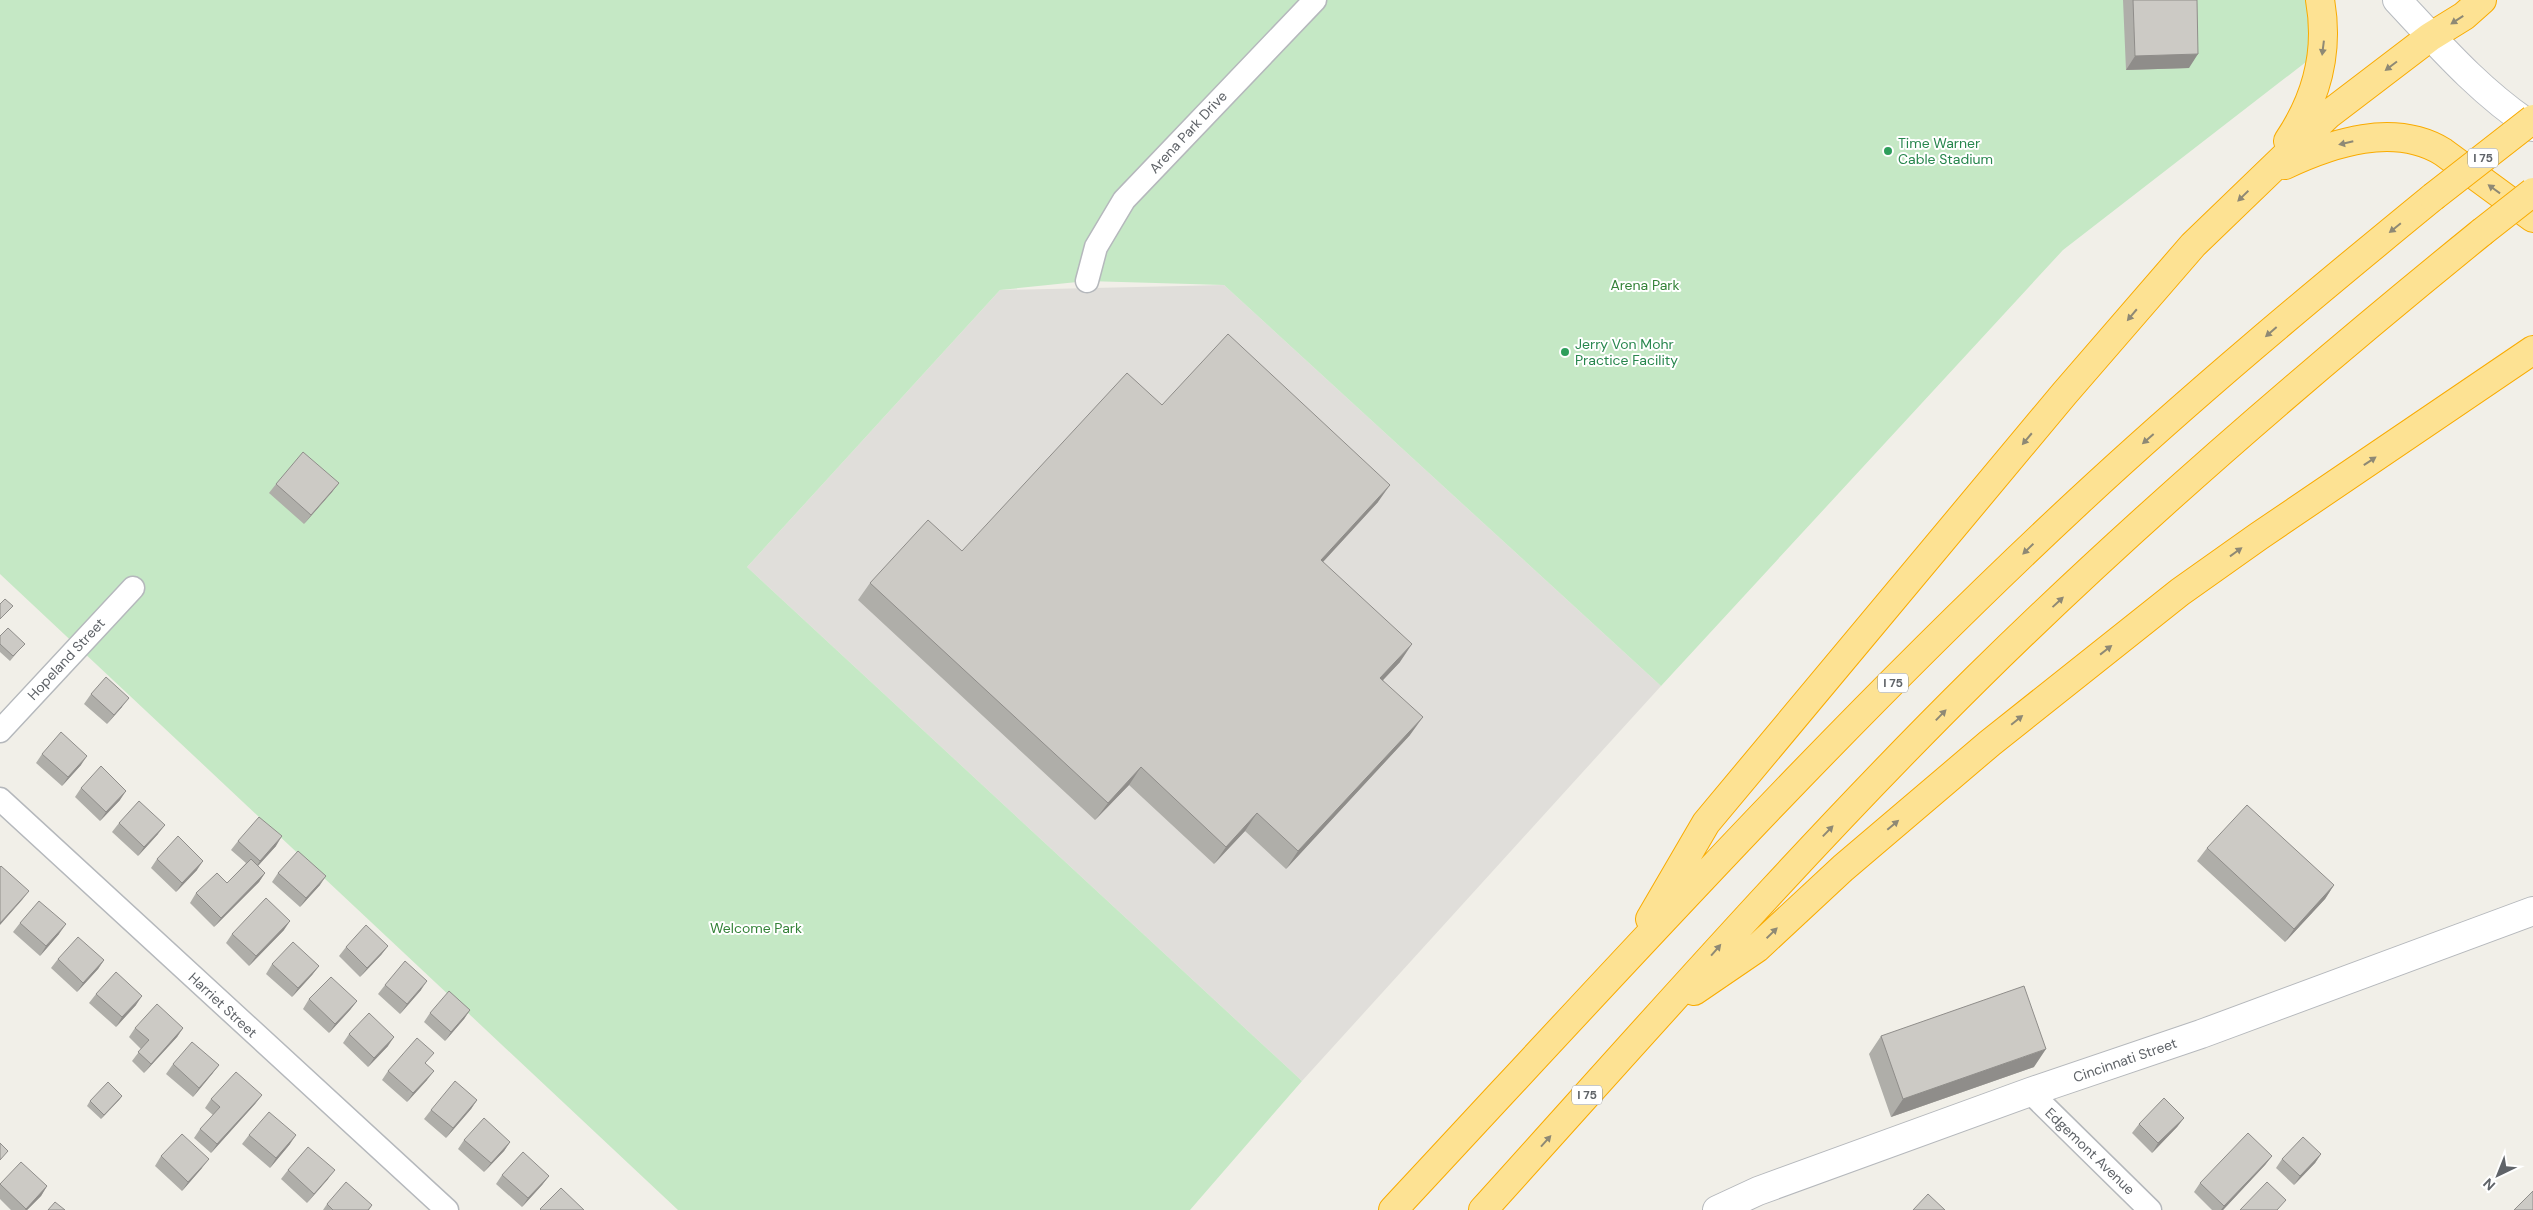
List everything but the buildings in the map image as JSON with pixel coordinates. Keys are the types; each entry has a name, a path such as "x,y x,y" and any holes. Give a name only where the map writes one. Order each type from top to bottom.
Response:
{"highway":[{"path":"2266,175 2301,122 2314,89 2324,48 2324,20 2320,0"},
{"path":"1626,961 1706,823 2152,290 2193,245 2328,114 2430,37 2464,16 2482,0"},
{"name":"I 75","path":"1393,1210 1840,735 2071,509 2136,449 2296,310 2433,197 2533,118"},
{"path":"2266,175 2320,150 2353,141 2380,138 2413,141 2430,144 2533,218"},
{"name":"I 75","path":"1483,1210 1774,888 1977,678 2260,417 2482,232 2533,192"},
{"path":"1662,1013 1757,948 1843,868 1990,743 2180,592 2524,356 2533,336"}],"street":[{"name":"Arena Park Drive","path":"1087,281 1096,247 1124,200 1315,0"},
{"path":"2398,0 2430,37 2506,109 2533,127"},
{"name":"Hopeland Street","path":"0,731 133,588"},
{"name":"Harriet Street","path":"0,799 447,1210"},
{"name":"Cincinnati Street","path":"1717,1210 1758,1191 2030,1092 2201,1034 2533,911"},
{"name":"Edgemont Avenue","path":"2030,1092 2150,1210"}],"shaded area":[{"path":"1224,285 1661,686 1302,1081 747,567 1000,290"}],"green space":[{"name":"Arena Park","path":"0,0 2320,0 2324,48 2063,250 1661,686 1224,285 1087,281 1000,290 747,567 1302,1081 1190,1210 678,1210 0,574"}],"place":[{"name":"Time Warner Cable Stadium","path":"1888,151"},
{"name":"Jerry Von Mohr Practice Facility","path":"1565,352"}],"park label":[{"name":"Welcome Park","path":"756,928"}]}
